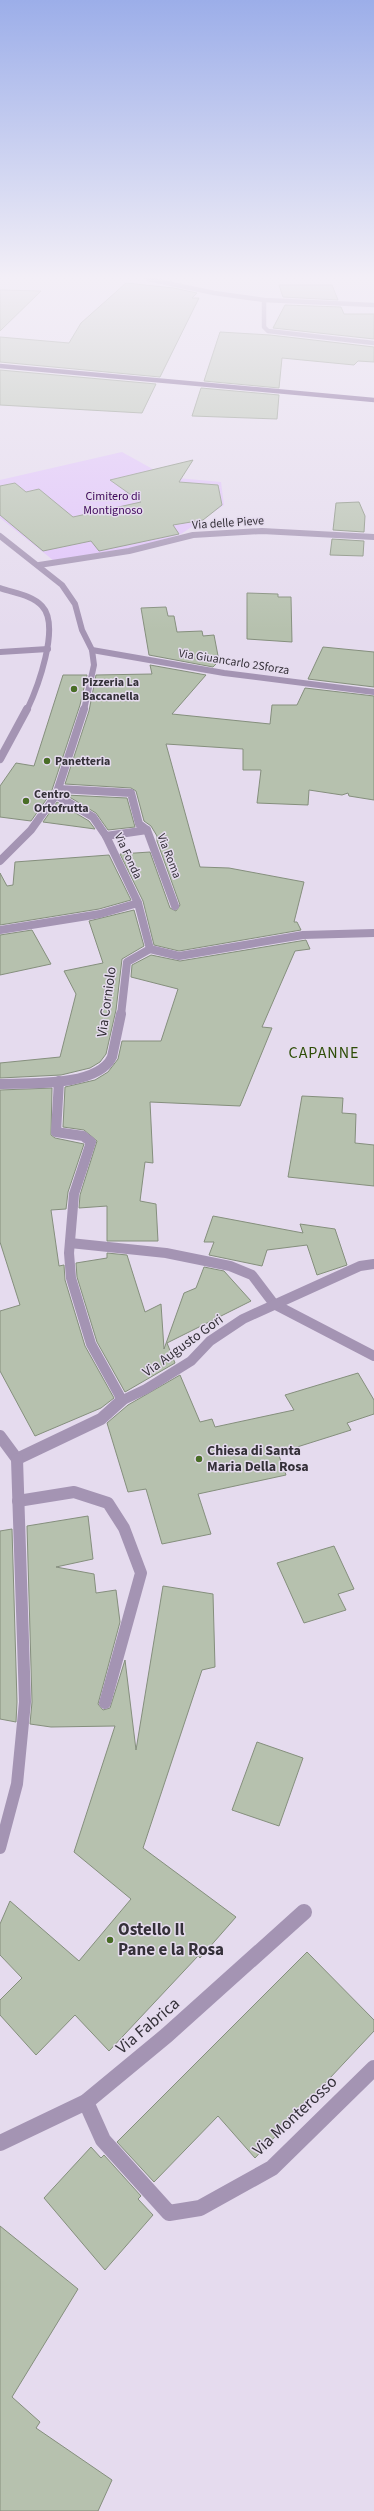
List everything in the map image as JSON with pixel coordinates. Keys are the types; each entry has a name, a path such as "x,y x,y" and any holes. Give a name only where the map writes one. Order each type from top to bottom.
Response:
{"main road":[{"path":"332,396 374,400"}],"street":[{"name":"Via delle Pieve","path":"39,565 129,551 194,535 217,533 262,530 374,537"},
{"path":"0,536 39,565 62,585 75,604 82,630 92,650 94,664 87,700 57,792 31,830 0,862"},
{"path":"0,588 29,598 47,611 48,650 30,707 0,759"},
{"path":"0,652 48,650"},
{"name":"Via Giuancarlo 2Sforza","path":"92,650 224,673 374,692"},
{"name":"Via Roma","path":"57,792 131,794 139,824 147,830 175,906"},
{"name":"Via Fonda","path":"57,792 92,817 106,836 138,903 150,949"},
{"path":"106,836 147,830"},
{"path":"0,930 100,914 138,903"},
{"path":"150,949 179,956 303,935 374,933"},
{"name":"Via Corniolo","path":"0,1084 59,1080 96,1074 110,1063 116,1045 126,962 150,949"},
{"path":"59,1080 56,1132 83,1136 91,1142 74,1194 70,1242 71,1278 90,1344 122,1400"},
{"path":"70,1242 166,1253 230,1266 252,1275 274,1304 374,1356"},
{"name":"Via Augusto Gori","path":"17,1458 100,1419 122,1400 146,1390 191,1361 210,1341 243,1319 360,1266 374,1264"},
{"path":"0,1436 17,1458 26,1702 17,1784 0,1848"},
{"path":"18,1501 74,1492 108,1503 124,1528 141,1573 105,1703"},
{"name":"Via Fabrica","path":"0,2143 86,2102 168,2035 304,1912"},
{"name":"Via Monterosso","path":"86,2102 103,2140 169,2213 200,2208 272,2168 374,2068"}],"green space":[{"name":"Cimitero di Montignoso","path":"122,452 167,477 221,482 224,505 181,534 133,549 53,560 0,518 0,480"}],"building":[{"path":"0,396 150,396 142,413 0,405"},
{"path":"198,396 279,396 277,419 192,416"},
{"name":"Cimitero di Montignoso","path":"193,460 179,482 218,485 222,505 203,520 173,525 179,534 99,551 91,541 43,551 0,515 0,486 15,483 26,492 39,489 73,517 141,502 110,480"},
{"path":"359,502 365,516 364,532 333,530 336,503"},
{"path":"332,539 364,541 363,556 330,555"},
{"path":"247,593 278,594 278,597 291,597 292,642 247,639"},
{"path":"166,607 168,616 174,616 177,632 202,631 203,636 214,635 219,661 213,667 149,655 141,608"},
{"path":"323,647 374,652 374,687 308,679"},
{"path":"150,665 206,675 172,714 270,724 272,705 297,705 305,688 374,696 374,800 349,796 348,793 342,795 309,790 308,805 257,803 261,770 243,770 243,749 166,744 200,867 229,868 304,882 294,922 297,922 301,930 179,951 154,945 143,901 120,854 150,852 170,908 176,911 180,905 157,841 157,836 151,826 144,821 136,791 131,788 65,784 89,711 96,675 152,674"},
{"path":"63,675 87,675 80,705 51,793 31,821 0,817 0,786 16,763 34,766"},
{"path":"66,795 127,798 135,827 108,830 96,813"},
{"path":"57,802 89,821 95,829 43,822"},
{"path":"109,855 131,900 99,909 0,925 0,873 7,886 13,885 15,862"},
{"path":"134,910 144,946 122,959 116,1010 106,1054 100,1062 90,1068 61,1075 0,1078 0,1063 60,1057 76,994 64,971 103,963 89,921"},
{"path":"32,930 51,964 0,975 0,935"},
{"path":"306,940 310,949 295,951 262,1027 272,1028 240,1106 150,1102 153,1163 145,1162 140,1201 156,1204 158,1241 107,1241 107,1206 79,1208 80,1195 97,1141 84,1130 63,1127 65,1087 95,1080 108,1072 118,1059 122,1041 161,1041 178,989 131,977 132,965 151,955 180,961"},
{"path":"52,1088 51,1135 55,1138 84,1144 68,1192 66,1209 51,1210 59,1266 64,1265 65,1280 85,1346 114,1398 101,1408 35,1436 0,1371 0,1311 20,1305 0,1242 0,1090"},
{"path":"302,1096 343,1098 342,1113 356,1114 355,1143 374,1145 374,1186 288,1177"},
{"path":"213,1216 303,1233 300,1224 335,1229 347,1265 317,1275 307,1245 267,1250 262,1266 209,1255 214,1242 204,1242"},
{"path":"107,1253 127,1255 145,1312 161,1304 164,1349 184,1293 196,1288 204,1267 224,1271 251,1301 167,1343 175,1363 125,1392 97,1342 77,1277 76,1263 107,1258"},
{"path":"358,1373 374,1400 374,1414 347,1423 351,1430 278,1453 286,1475 198,1494 211,1534 162,1544 146,1489 128,1492 107,1423 128,1405 180,1375 200,1422 212,1419 215,1427 294,1410 285,1395"},
{"path":"88,1516 93,1559 56,1567 94,1574 96,1593 116,1590 120,1622 98,1704 103,1710 110,1708 125,1660 136,1750 163,1586 213,1594 215,1667 202,1670 143,1848 236,1917 200,1958 198,1956 109,2051 75,2015 36,2055 0,2015 0,2000 22,1978 0,1955 0,1924 10,1901 79,1961 131,1899 74,1852 115,1726 51,1727 30,1724 32,1702 27,1526"},
{"path":"12,1529 17,1702 16,1722 0,1719 0,1531"},
{"path":"334,1546 354,1589 338,1594 346,1610 304,1623 277,1563"},
{"path":"257,1742 303,1758 279,1826 232,1810"},
{"path":"307,1952 374,2020 374,2031 255,2158 218,2116 154,2182 117,2142"},
{"path":"91,2147 101,2158 104,2155 141,2196 138,2199 153,2215 105,2270 44,2198"},
{"path":"0,2226 78,2289 12,2397 40,2422 36,2428 112,2480 98,2511 0,2511"}],"place":[{"name":"Pizzeria La Baccanella","path":"74,689"},
{"name":"Panetteria","path":"47,761"},
{"name":"Centro Ortofrutta","path":"26,801"},
{"name":"Chiesa di Santa Maria Della Rosa","path":"199,1459"},
{"name":"Ostello Il Pane e la Rosa","path":"110,1940"}],"district":[{"name":"CAPANNE","path":"324,1053"}]}
